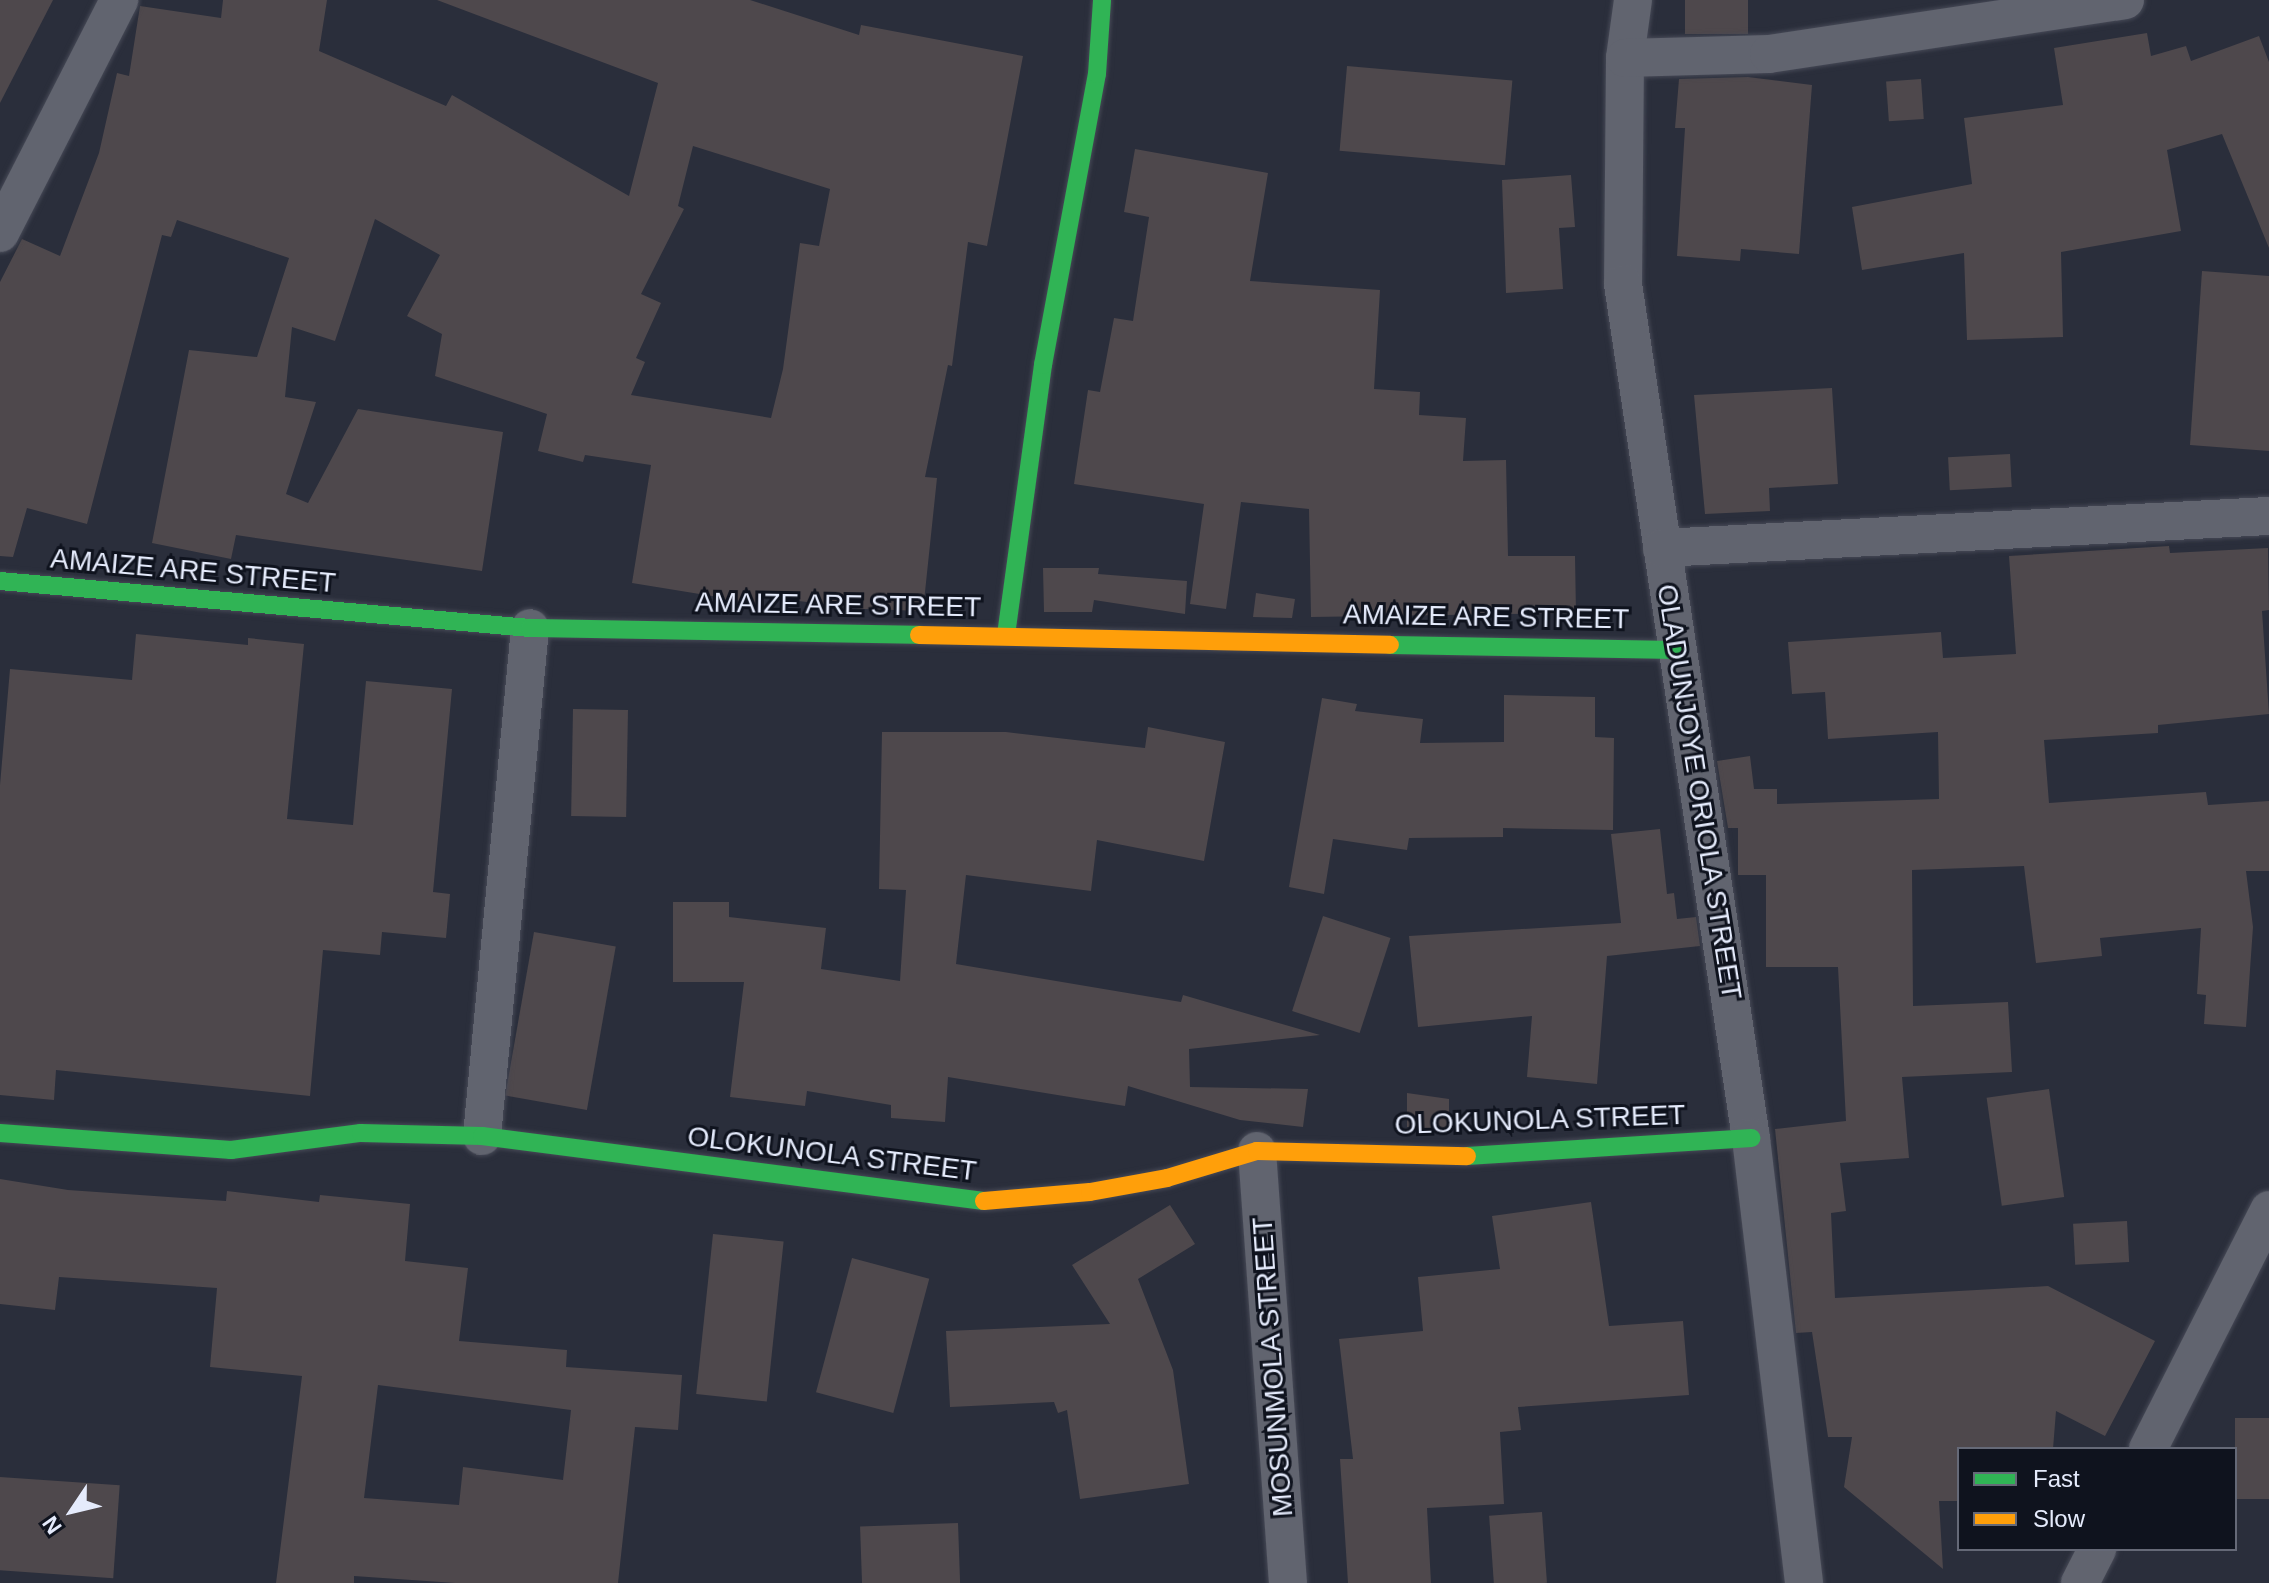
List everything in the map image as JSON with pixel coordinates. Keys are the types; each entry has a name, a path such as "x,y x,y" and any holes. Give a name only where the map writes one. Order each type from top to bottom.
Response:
{"street":[{"path":"0,233 119,0"},
{"path":"1006,635 1043,365 1097,74 1102,0"},
{"name":"OLADUNJOYE ORIOLA STREET","path":"1633,0 1625,58 1623,284 1751,1138 1804,1583"},
{"path":"1625,58 1769,54 2125,0"},
{"path":"1662,548 2269,516"},
{"name":"AMAIZE ARE STREET","path":"0,581 530,628 1676,650"},
{"path":"482,1136 530,628"},
{"name":"OLOKUNOLA STREET","path":"0,1133 231,1150 361,1133 482,1136 970,1202 1090,1192 1167,1178 1257,1151 1459,1157 1751,1138"},
{"name":"MOSUNMOLA STREET","path":"1257,1151 1288,1583"},
{"path":"2149,1447 2269,1210"},
{"path":"2080,1583 2096,1551"}],"building":[{"path":"0,0 53,0 0,103"},
{"path":"223,0 327,0 319,51 446,106 452,95 629,196 658,83 437,0 750,0 859,35 861,25 1023,56 987,246 968,242 952,366 948,365 925,477 937,478 923,611 864,609 758,596 757,607 717,607 718,597 632,583 651,465 585,455 583,462 538,451 547,414 435,376 442,334 407,316 440,255 375,219 335,341 292,327 285,397 316,402 286,494 308,503 358,409 503,432 482,571 236,535 231,559 152,543 189,350 257,357 289,258 177,220 171,237 162,235 87,524 27,508 13,557 0,556 0,282 22,239 60,256 99,153 117,73 129,76 140,6 221,18","holes":["693,146 830,189 819,246 800,243 783,369 771,418 631,395 645,362 636,358 661,303 641,294 684,209 678,206"]},
{"path":"1685,0 1748,0 1748,34 1685,34"},
{"path":"2147,33 2151,56 2186,46 2191,61 2259,36 2269,62 2269,248 2222,134 2167,150 2181,231 2061,252 2063,337 1967,340 1964,253 1862,270 1852,207 1972,184 1964,118 2063,105 2054,48"},
{"path":"1347,66 1512,80 1505,165 1340,151"},
{"path":"1748,77 1812,85 1799,254 1741,249 1740,261 1677,256 1685,128 1675,128 1679,79"},
{"path":"1921,79 1924,119 1889,121 1886,81"},
{"path":"1135,149 1268,173 1250,281 1380,290 1374,389 1420,392 1419,415 1466,418 1463,461 1506,460 1508,556 1575,556 1576,613 1311,617 1309,509 1241,502 1226,609 1190,604 1204,504 1074,484 1088,390 1100,392 1114,318 1133,321 1149,217 1124,212"},
{"path":"1571,175 1575,227 1559,228 1563,289 1506,293 1502,180"},
{"path":"2202,271 2269,276 2269,451 2190,445"},
{"path":"1832,388 1838,484 1769,488 1770,511 1705,514 1694,395"},
{"path":"2010,454 2012,487 1950,490 1948,457"},
{"path":"2169,546 2170,553 2268,548 2269,610 2262,611 2269,714 2158,725 2158,733 2044,740 2049,803 2206,792 2208,805 2269,801 2269,871 2246,871 2253,927 2246,1027 2204,1024 2206,995 2197,994 2201,928 2100,938 2102,956 2036,963 2024,866 1912,870 1913,1006 2008,1002 2012,1072 1902,1077 1909,1158 1840,1163 1846,1211 1831,1213 1835,1298 2048,1286 2155,1341 2105,1436 2056,1411 2053,1447 1957,1447 1957,1501 1939,1501 1943,1569 1844,1487 1852,1437 1828,1437 1812,1332 1796,1333 1775,1129 1846,1121 1838,967 1766,967 1766,875 1738,875 1738,828 1728,828 1717,761 1750,756 1754,789 1777,789 1777,804 1939,799 1938,732 1828,739 1825,692 1792,694 1788,642 1941,632 1943,658 2016,654 2009,556"},
{"path":"1043,568 1099,568 1098,574 1187,581 1185,614 1094,600 1092,612 1044,612"},
{"path":"1256,593 1295,599 1292,618 1253,617"},
{"path":"136,634 248,645 248,638 304,644 287,819 353,825 366,681 452,689 433,892 450,894 446,938 382,932 380,955 323,950 310,1096 56,1070 54,1100 0,1095 0,785 10,669 132,680"},
{"path":"1504,695 1595,697 1595,737 1614,738 1613,830 1503,828 1503,837 1409,838 1407,850 1333,839 1324,894 1289,887 1322,698 1357,704 1355,711 1423,719 1420,743 1504,742"},
{"path":"573,709 628,710 626,817 571,816"},
{"path":"1148,727 1225,742 1204,861 1097,840 1091,891 966,875 956,964 1181,1002 1183,995 1320,1035 1189,1049 1190,1087 1308,1089 1303,1127 1240,1120 1128,1086 1125,1106 948,1077 945,1122 891,1118 891,1105 807,1091 805,1106 730,1097 744,982 673,982 673,902 729,902 729,917 826,928 821,969 900,981 906,890 879,889 882,732 1006,732 1145,748"},
{"path":"1660,829 1667,894 1674,893 1677,919 1696,917 1700,946 1607,956 1597,1084 1527,1077 1532,1016 1418,1027 1409,936 1621,923 1611,834"},
{"path":"1323,916 1391,938 1360,1033 1292,1011"},
{"path":"534,932 616,946 587,1110 505,1095"},
{"path":"2049,1089 2064,1197 2002,1206 1987,1098"},
{"path":"1407,1093 1449,1099 1449,1129 1407,1127"},
{"path":"0,1179 68,1190 226,1201 227,1191 319,1202 320,1195 410,1204 405,1261 468,1268 459,1341 567,1350 566,1367 682,1375 678,1430 635,1427 618,1583 455,1583 354,1576 354,1583 276,1583 302,1376 210,1367 217,1288 59,1277 55,1310 0,1304","holes":["378,1385 571,1410 563,1480 463,1467 459,1505 364,1498"]},
{"path":"1591,1202 1609,1326 1683,1321 1689,1395 1518,1407 1521,1430 1500,1432 1504,1504 1427,1508 1431,1583 1348,1583 1340,1459 1353,1459 1339,1339 1423,1331 1418,1277 1500,1269 1492,1216"},
{"path":"1170,1205 1195,1244 1138,1279 1173,1370 1189,1484 1080,1499 1067,1410 1058,1413 1054,1402 950,1407 946,1331 1110,1324 1072,1265"},
{"path":"2127,1221 2129,1262 2075,1265 2073,1224"},
{"path":"713,1234 784,1241 767,1402 696,1394"},
{"path":"852,1258 929,1279 893,1413 816,1392"},
{"path":"2235,1418 2269,1418 2269,1499 2237,1499"},
{"path":"0,1477 120,1485 113,1578 0,1570"},
{"path":"1542,1512 1547,1583 1494,1583 1489,1516"},
{"path":"958,1523 960,1583 862,1583 860,1526"}],"traffic: fast":[{"path":"1006,635 1043,365 1097,74 1102,0"},
{"path":"0,581 530,628 919,635"},
{"path":"1390,645 1676,650"},
{"path":"0,1133 231,1150 361,1133 482,1136 984,1201"},
{"path":"1467,1156 1751,1138"}],"traffic: slow":[{"path":"919,635 1390,645"},
{"path":"984,1201 1090,1192 1167,1178 1257,1151 1467,1156"}]}
